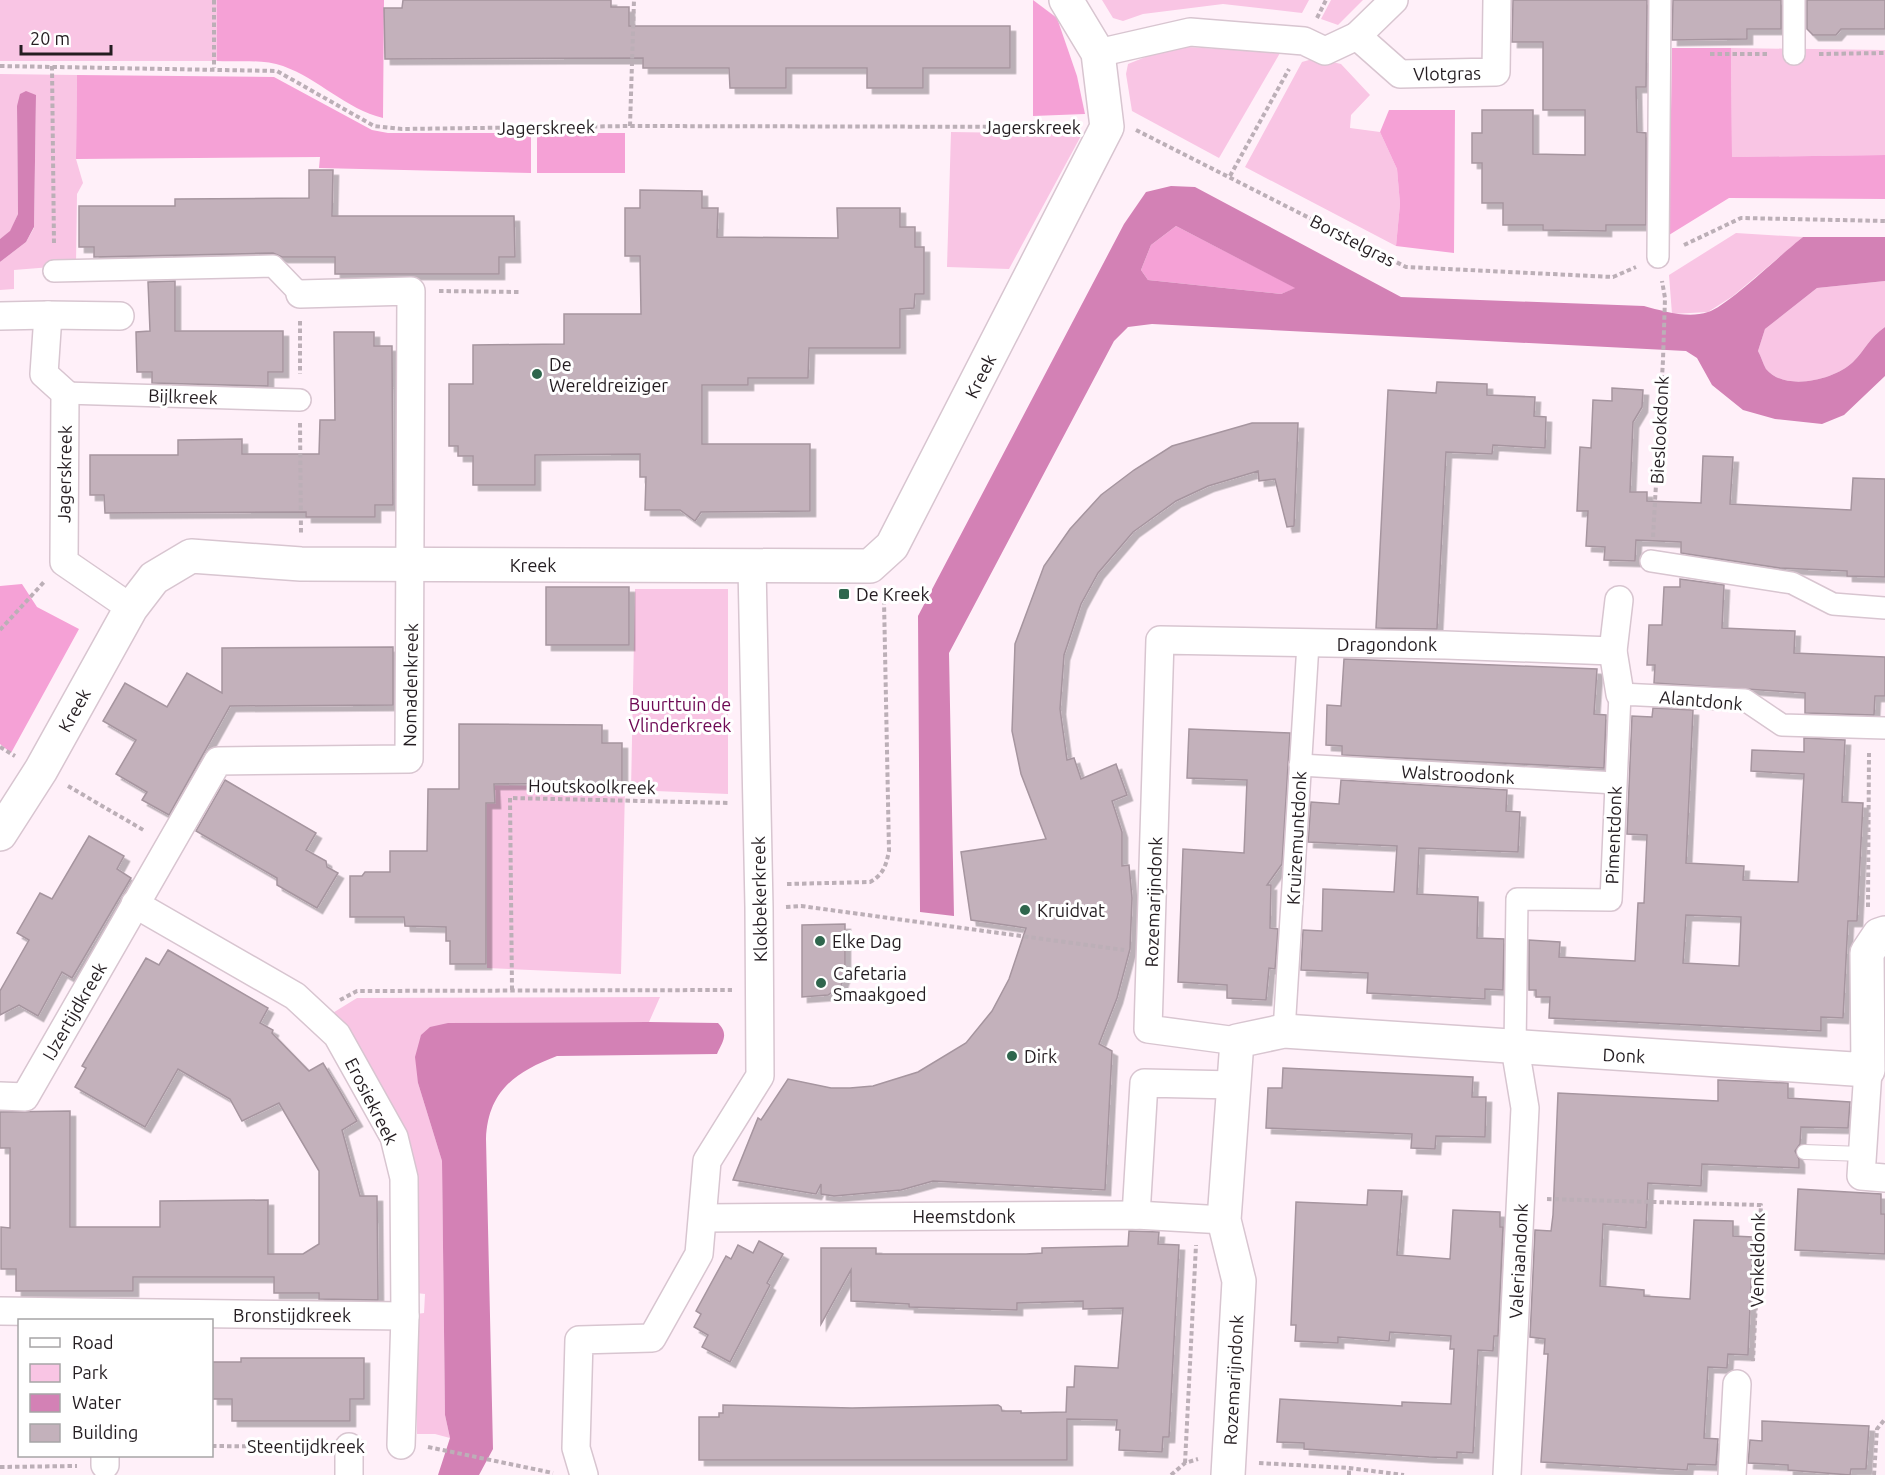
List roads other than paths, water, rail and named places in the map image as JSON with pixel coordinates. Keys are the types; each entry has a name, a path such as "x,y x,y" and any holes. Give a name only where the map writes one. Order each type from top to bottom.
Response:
{"street":[{"path":"1066,0 1098,53 1190,32 1304,41 1325,51 1357,36 1394,0"},
{"name":"Vlotgras","path":"1357,36 1400,74 1496,72 1497,0"},
{"path":"1658,257 1660,0"},
{"path":"1794,0 1794,54"},
{"name":"Kreek","path":"0,834 41,770 130,608 154,578 191,556 301,564 870,566 892,546 1124,132 1098,53"},
{"path":"54,271 273,266 300,294 411,291 412,564"},
{"path":"48,315 44,374 65,393"},
{"path":"0,316 120,316"},
{"name":"Bijlkreek","path":"65,393 300,400"},
{"name":"Jagerskreek","path":"65,393 64,562 130,608"},
{"path":"1651,561 1792,583 1833,604 1885,608"},
{"name":"Nomadenkreek","path":"135,904 218,760 409,759 412,564"},
{"name":"Klokbekerkreek","path":"571,1474 576,1448 579,1340 652,1338 699,1254 704,1218 707,1161 760,1076 759,896 752,566"},
{"name":"Pimentdonk","path":"1515,1048 1517,898 1611,900 1620,694 1613,651 1619,600"},
{"name":"Dragondonk","path":"1160,640 1445,645 1613,651"},
{"name":"Rozemarijndonk","path":"1160,640 1149,1029 1237,1041 1234,1085 1210,1219 1239,1281 1228,1468"},
{"name":"Kruizemuntdonk","path":"1284,1031 1308,644"},
{"name":"Alantdonk","path":"1620,694 1745,700 1782,725 1877,728"},
{"name":"Walstroodonk","path":"1300,765 1615,783"},
{"name":"Erosiekreek","path":"135,904 295,996 337,1035 394,1137 404,1178 405,1316 413,1446"},
{"name":"IJzertijdkreek","path":"0,1096 25,1097 135,904"},
{"path":"1882,934 1867,954 1868,1070 1862,1176 1885,1178"},
{"name":"Donk","path":"1237,1041 1284,1031 1868,1070"},
{"name":"Valeriaandonk","path":"1507,1475 1525,1108 1515,1048"},
{"path":"1136,1215 1144,1083 1234,1085"},
{"name":"Heemstdonk","path":"704,1218 1136,1215 1210,1219"},
{"name":"Bronstijdkreek","path":"0,1311 108,1317 405,1316"},
{"path":"1732,1475 1737,1384"},
{"path":"349,1447 349,1475"}],"lane":[{"path":"1804,1152 1863,1154"}],"water":[{"path":"26,91 36,95 34,227 26,242 0,262 0,239 10,231 18,214 17,106 20,94"},
{"path":"1171,186 1195,187 1401,297 1644,306 1692,315 1717,308 1803,237 1885,237 1885,281 1817,288 1765,329 1758,351 1766,369 1774,376 1797,382 1810,381 1845,368 1885,327 1885,376 1844,415 1822,424 1775,419 1743,410 1712,385 1697,358 1686,351 1152,324 1128,327 1114,341 949,653 954,916 920,912 918,616 1124,224 1146,192","holes":["1176,226 1295,288 1281,294 1148,280 1141,270 1151,245"]},
{"path":"448,1023 718,1023 724,1038 717,1054 557,1056 528,1069 517,1077 506,1086 492,1108 486,1139 493,1449 479,1475 438,1475 450,1438 445,1415 442,1161 418,1083 415,1057 421,1035 430,1027"}],"place":[{"name":"De Wereldreiziger","path":"537,374"},
{"name":"De Kreek","path":"844,594"},
{"name":"Kruidvat","path":"1025,910"},
{"name":"Elke Dag","path":"820,941"},
{"name":"Cafetaria Smaakgoed","path":"821,983"},
{"name":"Dirk","path":"1012,1056"}],"park label":[{"name":"Buurttuin de Vlinderkreek","path":"680,714"}]}
